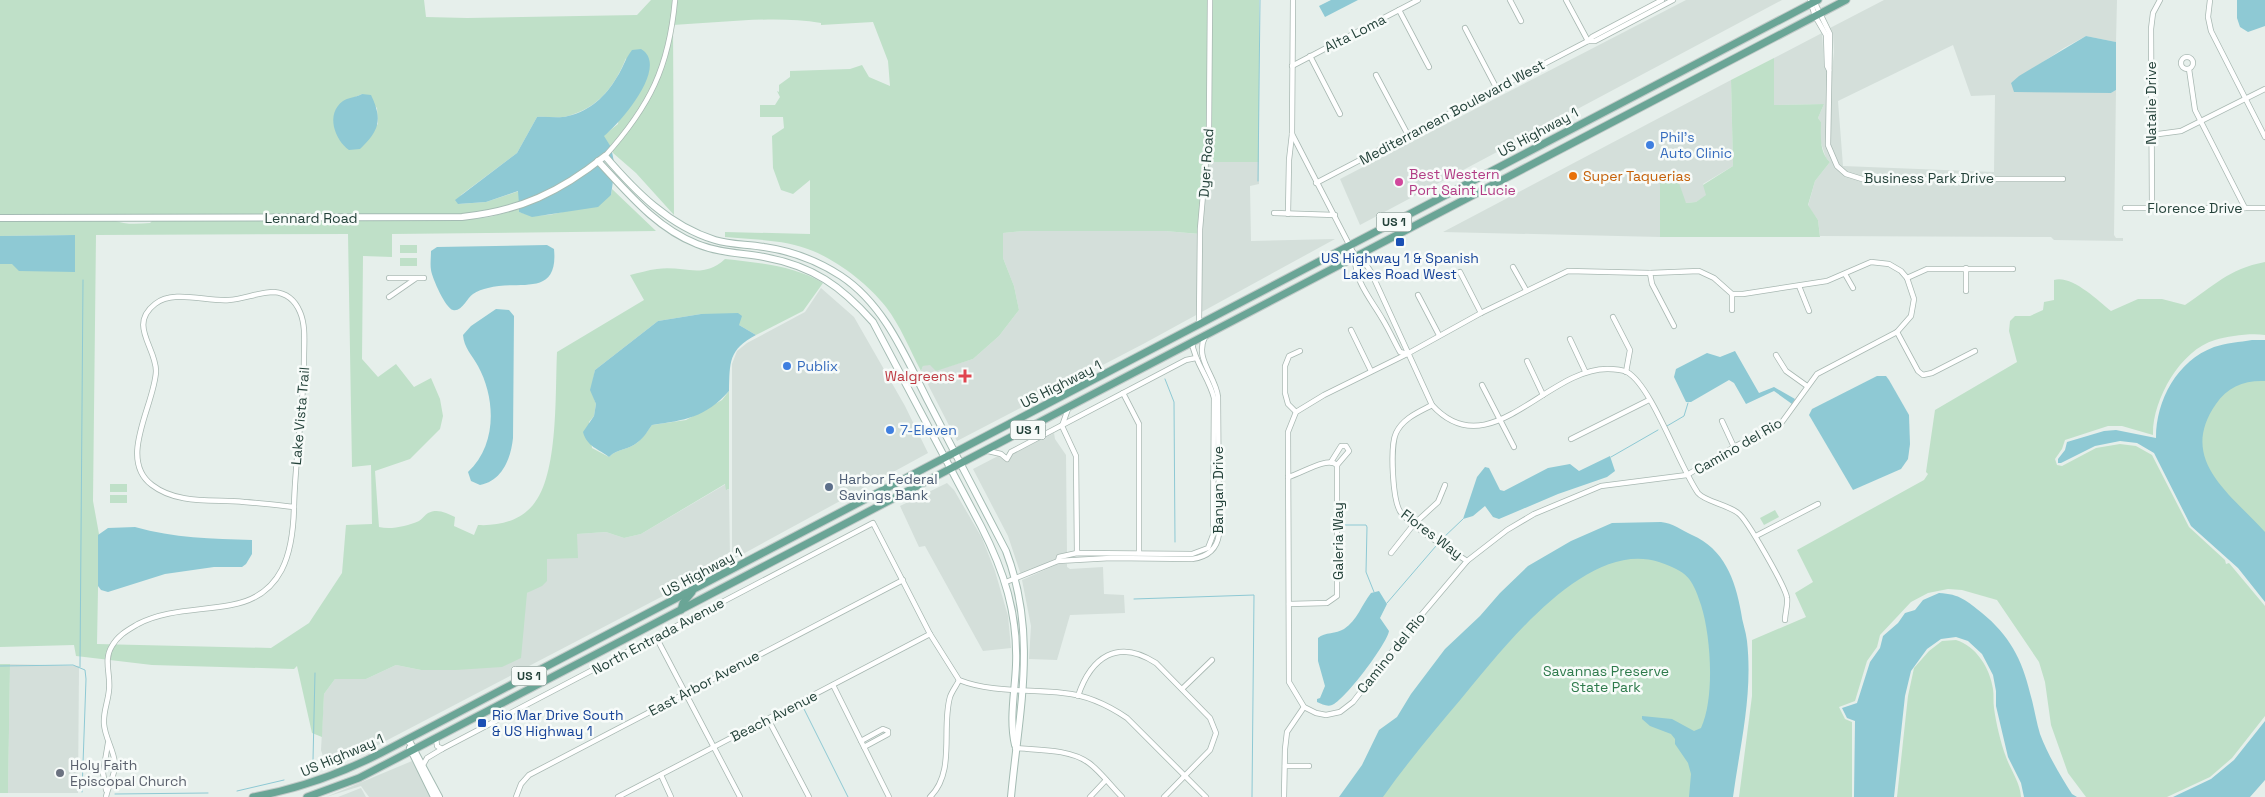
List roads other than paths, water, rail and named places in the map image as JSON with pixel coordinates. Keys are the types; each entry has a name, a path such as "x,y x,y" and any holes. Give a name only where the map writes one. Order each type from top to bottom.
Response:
{"main road":[{"name":"US Highway 1","path":"307,797 359,778 988,452 1355,256 1846,0"},
{"name":"US Highway 1","path":"253,797 299,787 327,778 408,739 1199,326 1813,1"},
{"path":"1549,155 1550,147 1557,137"},
{"path":"1531,164 1539,152 1540,145"},
{"path":"1192,343 1214,318"},
{"path":"1179,350 1199,326"},
{"path":"681,610 683,603 694,590"},
{"path":"663,619 672,608 673,601"}],"street":[{"path":"675,0 668,46 653,91 626,133 605,156 663,214 685,227 716,240 793,253 818,262 842,277 860,291 881,316 897,341 1006,551 1016,580 1022,607 1024,630 1020,725 1015,748 1011,797"},
{"name":"Dyer Road","path":"1199,326 1200,229 1209,126 1210,0"},
{"path":"1288,214 1289,160 1292,134 1293,0"},
{"name":"Alta Loma","path":"1292,66 1418,0"},
{"path":"1510,0 1521,21"},
{"path":"1566,0 1588,41"},
{"name":"Mediterranean Boulevard West","path":"1316,183 1660,2 1673,0"},
{"name":"Natalie Drive","path":"2152,208 2151,28 2154,9 2160,0"},
{"path":"2210,0 2208,16 2211,30 2265,137"},
{"name":"Business Park Drive","path":"1813,1 1826,35 1829,54 1826,66 1829,70 1828,145 1837,166 1846,174 1862,179 2063,179"},
{"path":"1399,10 1429,67"},
{"path":"1465,28 1497,89"},
{"path":"1310,56 1340,114"},
{"path":"2190,69 2192,100 2245,208"},
{"path":"1376,74 1408,135"},
{"path":"2151,135 2174,133 2265,89"},
{"path":"1292,134 1350,245 1355,256 1354,268 1366,296 1382,319 1400,352 1407,354"},
{"name":"Lennard Road","path":"0,218 462,217 489,214 526,204 567,184 605,156"},
{"path":"598,161 644,210 661,224 697,245 713,250 791,263 830,281 852,298 873,322 886,343 946,458 995,554 1006,582 1015,631 1012,729 1015,748"},
{"name":"Florence Drive","path":"2125,208 2265,208"},
{"path":"1274,213 1334,215"},
{"path":"713,250 716,240"},
{"path":"1355,256 1365,263 1371,272 1432,405 1439,413 1455,424 1472,428 1501,420 1585,372 1609,369 1626,372 1638,382 1699,495 1739,513 1756,536 1787,597 1784,620"},
{"path":"1284,797 1287,732 1304,707 1289,682 1288,432 1296,412 1371,370 1407,354 1439,335 1526,290 1568,271 1650,273 1699,271 1714,278 1732,294 1743,294 1826,281 1845,274 1863,264 1878,261 1895,266 1907,278 1927,268 2013,269"},
{"path":"1513,267 1526,290"},
{"path":"1966,268 1966,291"},
{"path":"1460,272 1481,313"},
{"path":"1650,273 1652,284 1674,326"},
{"path":"1845,274 1853,288"},
{"path":"388,278 424,278"},
{"path":"390,297 416,278"},
{"name":"Camino del Rio","path":"1304,707 1316,713 1326,715 1340,712 1352,702 1412,626 1467,561 1488,544 1534,514 1601,486 1645,479 1668,479 1687,475 1734,447 1782,422 1799,402 1814,377 1824,369 1897,332 1908,322 1914,305 1913,292 1907,278"},
{"path":"1799,286 1809,311"},
{"name":"Lake Vista Trail","path":"106,795 115,766 107,740 104,720 110,688 108,658 111,648 117,639 124,632 158,616 231,605 248,601 266,592 280,574 288,556 293,534 304,390 304,331 297,305 286,296 274,292 230,300 178,297 161,300 149,310 143,326 144,337 152,354 156,370 152,396 142,423 138,442 138,460 144,477 152,486 165,493 194,500 294,507"},
{"path":"1732,294 1732,310"},
{"path":"1418,295 1439,335"},
{"path":"1614,317 1630,350 1626,372"},
{"path":"1351,330 1371,370"},
{"path":"1897,332 1918,371 1923,375 1932,373 1975,351"},
{"name":"Banyan Drive","path":"1058,561 1170,556 1202,552 1216,538 1216,396 1204,367 1201,351 1206,335"},
{"path":"1570,339 1585,372"},
{"name":"Banyan Drive","path":"1192,343 1196,358 1204,367"},
{"path":"1296,412 1286,399 1285,366 1289,356 1300,351"},
{"path":"1776,355 1786,371 1807,386"},
{"path":"988,452 1001,454 1007,459 1011,452 1186,360 1196,358"},
{"path":"1527,361 1543,395"},
{"path":"1482,385 1514,447"},
{"path":"1123,393 1139,424 1139,554"},
{"path":"1570,440 1649,400"},
{"name":"Flores Way","path":"1432,405 1408,419 1396,432 1394,440 1395,499 1401,513 1467,561"},
{"path":"1068,409 1062,426 1076,456 1077,553"},
{"path":"1722,421 1734,447"},
{"name":"Galeria Way","path":"1288,477 1300,474 1326,462 1331,462 1341,446 1346,446 1349,451 1337,465 1337,596 1327,603 1289,604"},
{"path":"1331,462 1337,465"},
{"path":"1392,553 1414,524 1438,502 1445,484"},
{"path":"1756,536 1818,504"},
{"name":"North Entrada Avenue","path":"423,765 427,758 442,749 873,523 903,580"},
{"name":"Banyan Drive","path":"1006,582 1016,580 1058,561 1059,558 1077,553 1170,556"},
{"path":"903,580 930,634 960,680 986,688 1078,696 1104,704 1127,718 1206,797"},
{"name":"East Arbor Avenue","path":"516,797 521,784 529,775 903,580"},
{"name":"Beach Avenue","path":"618,797 930,634"},
{"path":"656,637 740,797"},
{"path":"1078,696 1087,672 1093,665 1110,655 1119,652 1130,652 1147,657 1156,663 1210,718 1215,726 1216,733 1210,750 1164,797"},
{"path":"1182,689 1212,660"},
{"path":"930,797 941,780 945,764 950,697 960,680"},
{"path":"833,686 889,797"},
{"path":"768,719 809,797"},
{"path":"861,741 883,729 888,731 884,738 864,747"},
{"path":"436,738 437,746 442,749"},
{"path":"408,739 434,797"},
{"name":"Lake Vista Trail","path":"106,795 103,773 107,740"},
{"path":"1015,748 1058,752 1088,762 1122,797"},
{"path":"413,750 440,797"},
{"path":"1285,766 1309,766"},
{"path":"660,775 672,797"},
{"path":"1090,797 1106,780"}],"water":[{"path":"1331,0 1358,0 1325,17 1319,6"},
{"path":"2237,0 2265,0 2265,26 2248,32 2240,27 2237,18"},
{"path":"2086,36 2116,42 2116,90 2111,93 2014,92 2011,83 2019,76"},
{"path":"641,49 648,57 650,68 646,81 621,119 604,136 611,147 614,162 606,152 573,178 519,204 518,191 486,202 458,204 455,200 517,153 537,117 564,117 576,114 597,102 613,84 632,50"},
{"path":"362,94 371,95 377,111 377,125 375,131 360,149 349,150 336,134 333,120 334,113 343,101"},
{"path":"598,165 613,181 611,195 598,207 532,217 519,212 519,209 560,190"},
{"path":"75,235 75,272 19,271 12,264 0,264 0,236"},
{"path":"547,245 554,249 554,265 550,275 543,281 534,284 499,286 476,292 462,307 456,310 450,308 443,299 431,270 431,251 437,247"},
{"path":"496,309 509,310 514,316 513,438 508,460 500,473 495,479 480,485 471,481 468,472 484,449 489,435 490,407 484,379 467,348 463,335 471,326"},
{"path":"738,313 742,316 739,325 756,335 740,346 735,352 731,364 729,391 720,400 694,416 652,425 638,442 609,457 587,441 583,432 594,416 596,404 590,390 595,370 658,321 701,314"},
{"path":"2252,340 2265,340 2265,381 2244,383 2225,393 2216,404 2206,424 2202,442 2205,459 2213,475 2224,490 2265,532 2265,602 2238,568 2191,526 2154,453 2137,443 2120,441 2095,446 2058,463 2058,459 2065,450 2067,442 2104,431 2116,430 2156,438 2160,410 2171,384 2179,372 2201,353 2214,347"},
{"path":"1735,351 1759,393 1774,387 1795,399 1792,404 1774,391 1746,404 1734,383 1729,380 1691,402 1686,402 1674,377 1676,369 1707,353 1720,357"},
{"path":"1877,376 1886,376 1909,415 1910,444 1908,459 1901,469 1853,490 1809,415 1812,409"},
{"path":"1610,456 1615,471 1607,477 1558,494 1499,519 1493,517 1485,506 1473,516 1463,519 1477,477 1485,467 1489,468 1500,490 1504,491 1548,468 1570,464 1579,471"},
{"path":"1661,522 1677,527 1712,548 1726,566 1735,588 1747,641 1748,681 1745,720 1733,797 1689,797 1691,774 1688,763 1675,744 1675,739 1671,734 1650,726 1642,719 1642,716 1672,719 1694,731 1701,728 1710,684 1709,650 1701,605 1695,588 1687,577 1676,569 1659,562 1631,559 1603,566 1575,582 1548,603 1499,654 1421,747 1383,797 1339,797 1362,765 1379,730 1397,717 1411,694 1445,649 1528,566 1571,541 1612,523"},
{"path":"135,527 179,536 252,540 252,554 242,567 214,567 165,574 108,592 101,590 98,586 98,535 108,528"},
{"path":"1379,591 1387,604 1380,618 1389,631 1381,647 1346,694 1338,701 1328,706 1317,702 1325,686 1318,661 1318,638 1341,631 1349,626 1371,593"},
{"path":"1939,593 1952,595 1967,602 1991,621 2007,639 2023,669 2043,742 2054,765 2072,794 2077,797 2024,797 2021,783 2008,757 1996,706 1993,675 1982,654 1968,641 1956,637 1941,639 1927,649 1911,671 1905,696 1894,797 1854,797 1855,721 1847,718 1842,708 1857,703 1870,662 1880,648 1883,636 1898,623 1905,613 1915,610 1923,600"},
{"path":"2265,721 2265,780 2250,797 2173,797 2211,779 2234,760"}],"waterway":[{"path":"1258,181 1260,0"},
{"path":"80,667 83,280"},
{"path":"1165,379 1174,402 1175,542"},
{"path":"1667,426 1684,416 1688,403"},
{"path":"1611,457 1658,430"},
{"path":"1442,539 1463,519"},
{"path":"1342,525 1366,525 1367,527 1366,572 1374,592"},
{"path":"1387,603 1436,546"},
{"path":"1134,599 1254,595 1252,797"},
{"path":"0,666 73,665 85,670 82,792"},
{"path":"314,768 315,673"},
{"path":"803,707 848,797"},
{"path":"237,791 284,780"},
{"path":"115,794 208,793"}],"place":[{"name":"Phil's Auto Clinic","path":"1650,145"},
{"name":"Super Taquerias","path":"1573,176"},
{"name":"Best Western Port Saint Lucie","path":"1399,182"},
{"name":"US Highway 1 & Spanish Lakes Road West","path":"1400,242"},
{"name":"Publix","path":"787,366"},
{"name":"Walgreens","path":"965,376"},
{"name":"7-Eleven","path":"890,430"},
{"name":"Harbor Federal Savings Bank","path":"829,487"},
{"name":"Rio Mar Drive South & US Highway 1","path":"482,723"},
{"name":"Holy Faith Episcopal Church","path":"60,773"}],"park label":[{"name":"Savannas Preserve State Park","path":"1606,680"}]}
